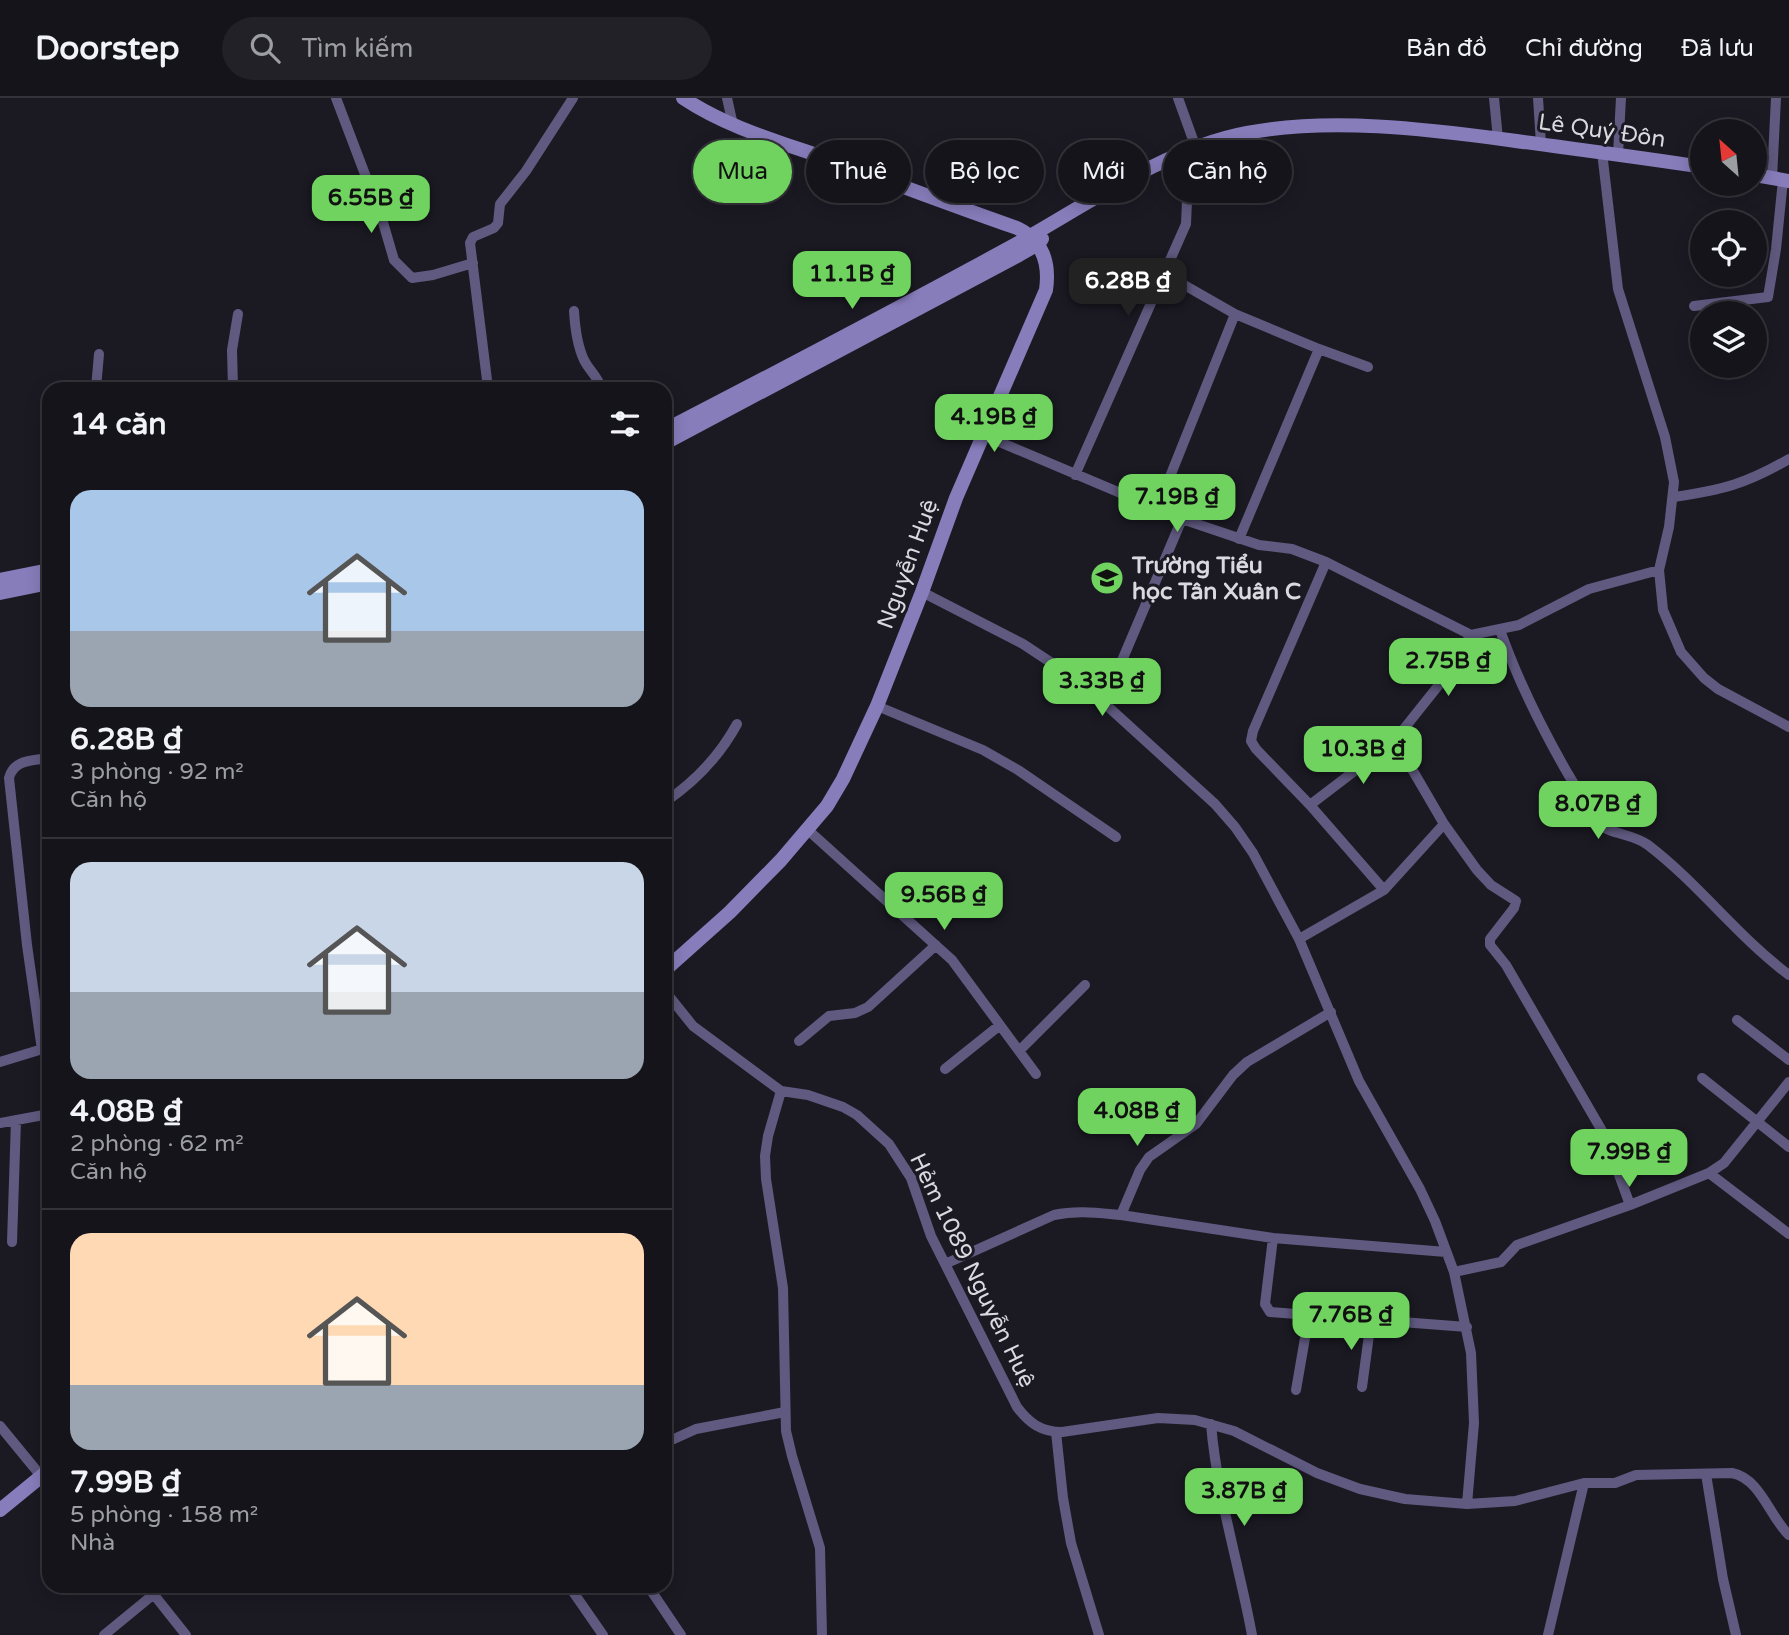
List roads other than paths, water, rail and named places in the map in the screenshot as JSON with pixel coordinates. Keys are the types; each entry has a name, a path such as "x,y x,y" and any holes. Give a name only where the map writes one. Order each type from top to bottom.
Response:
{"main road":[{"path":"683,98 706,113 733,125 1017,228 1035,240"},
{"name":"Lê Quý Đôn","path":"1222,140 1248,132 1292,127 1430,130 1690,165"},
{"name":"Lê Quý Đôn","path":"672,439 760,386 1035,240 1055,221 1163,164"},
{"name":"Nguyễn Huệ","path":"672,964 730,912 808,830 843,779 877,706 956,498 1046,290 1048,273 1035,240"},
{"name":"Lê Quý Đôn","path":"672,427 760,386"},
{"path":"0,580 42,571"},
{"path":"0,593 42,584"},
{"path":"0,1510 42,1475"}],"street":[{"path":"336,98 382,219 394,260 400,268 412,278 433,275 473,263"},
{"path":"487,382 470,243 473,237 499,223 500,204 526,171 573,98"},
{"path":"727,98 733,125"},
{"path":"1178,98 1193,140"},
{"path":"1494,98 1498,139"},
{"path":"1538,98 1541,144"},
{"path":"1618,154 1621,98"},
{"path":"1735,301 1768,297 1776,249 1781,180 1776,98"},
{"path":"1602,152 1618,289 1672,466 1674,498 1659,570 1663,610 1676,641 1691,665 1718,689 1789,727"},
{"path":"1075,475 1186,224 1187,203"},
{"path":"1165,274 1235,314 1368,367"},
{"path":"574,311 576,336 584,360 598,376 600,382"},
{"path":"233,382 232,350 238,314"},
{"path":"1157,509 1235,314"},
{"path":"1239,539 1319,349"},
{"path":"97,382 99,354"},
{"path":"983,435 1182,519 1259,545 1292,549 1326,562 1471,635 1500,630 1535,618 1589,589 1659,570"},
{"path":"1674,498 1730,487 1789,459"},
{"path":"1104,703 1182,519"},
{"path":"1326,562 1251,741 1384,890"},
{"path":"922,592 1023,644 1073,677 1215,804 1253,853 1299,939 1359,1081 1420,1189 1454,1272 1471,1353 1474,1423 1467,1504"},
{"path":"1500,630 1516,675 1538,720 1585,802 1602,826 1634,837 1650,846 1748,941 1789,975"},
{"path":"1310,805 1395,740 1442,681 1471,635"},
{"path":"877,706 983,750 1018,770 1116,837"},
{"path":"672,797 711,764 737,724"},
{"path":"1395,740 1444,824 1485,880 1516,901 1514,908 1490,939 1490,945 1506,965 1605,1136 1630,1205"},
{"path":"42,759 18,763 12,768 9,778 27,946 42,1027"},
{"path":"1299,939 1384,890 1444,824"},
{"path":"808,830 964,974 1035,1074"},
{"path":"799,1041 829,1016 855,1013 868,1007 936,946"},
{"path":"1019,1051 1085,985"},
{"name":"Hẻm 1089 Nguyễn Huệ","path":"672,1000 693,1026 781,1091 808,1095 843,1107 857,1115 889,1144 911,1178 931,1236 1017,1407 1030,1423 1056,1432"},
{"path":"1121,1215 1140,1170 1149,1157 1196,1124 1233,1075 1247,1062 1331,1013"},
{"path":"1737,1020 1789,1060"},
{"path":"945,1069 1000,1025"},
{"path":"0,1062 42,1049"},
{"path":"1702,1078 1789,1147"},
{"path":"1454,1272 1501,1262 1517,1244 1630,1205 1709,1173 1724,1163 1789,1082"},
{"path":"781,1091 770,1125 765,1156 769,1203 783,1288 785,1412 792,1456 820,1548 822,1635"},
{"path":"0,1123 42,1115"},
{"path":"12,1242 16,1120"},
{"path":"1709,1173 1789,1234"},
{"path":"945,1264 1054,1215 1086,1211 1273,1238 1447,1252"},
{"path":"1273,1238 1265,1307 1273,1312 1466,1327"},
{"path":"1296,1390 1308,1315"},
{"path":"1362,1387 1371,1320"},
{"path":"672,1440 696,1429 785,1412"},
{"path":"1099,1635 1071,1543 1056,1432 1158,1418 1195,1420 1234,1431 1317,1473 1360,1489 1405,1499 1467,1504 1515,1501 1584,1483 1615,1482 1636,1475 1732,1473 1747,1479 1757,1489 1777,1524 1789,1535"},
{"path":"1211,1424 1220,1491 1252,1635"},
{"path":"0,1426 42,1470"},
{"path":"1706,1474 1723,1579 1736,1635"},
{"path":"1548,1635 1584,1483"},
{"path":"574,1593 603,1635"},
{"path":"653,1593 681,1635"},
{"path":"104,1635 154,1594 186,1635"}],"place":[{"name":"Trường Tiểu học Tân Xuân C","path":"1107,578"}]}
